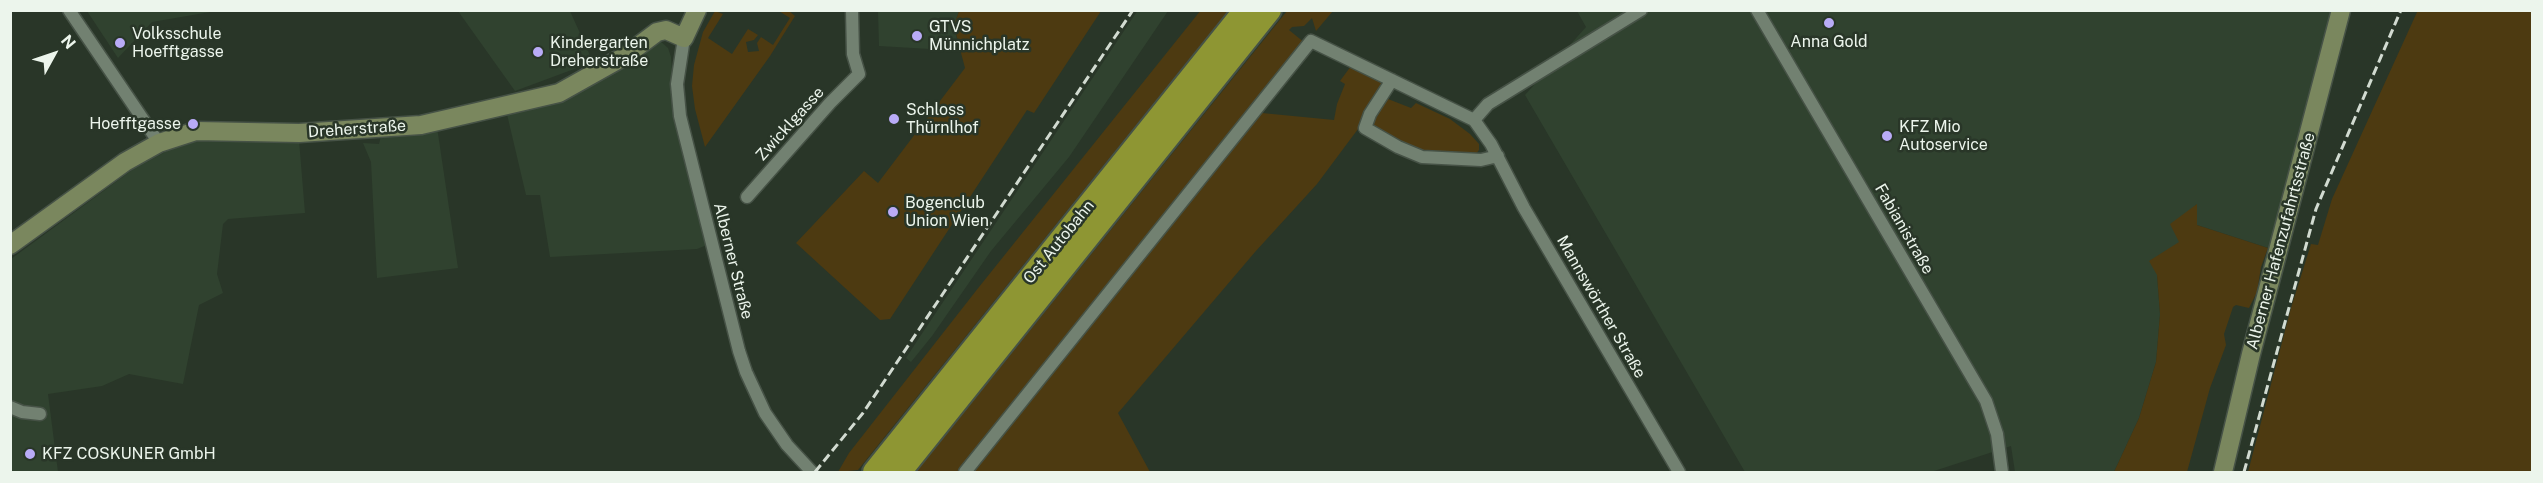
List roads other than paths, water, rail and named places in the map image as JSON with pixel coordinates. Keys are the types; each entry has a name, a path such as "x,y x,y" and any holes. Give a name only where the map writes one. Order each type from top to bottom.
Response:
{"highway":[{"name":"Ost Autobahn","path":"874,472 1245,10"},
{"name":"Ost Autobahn","path":"900,472 1270,10"}],"street":[{"path":"69,10 159,143"},
{"path":"684,38 697,10"},
{"name":"Zwicklgasse","path":"747,197 830,103 859,74 853,54 852,10"},
{"path":"965,472 1311,41 1474,120 1488,104 1641,10"},
{"name":"Fabianistraße","path":"1757,10 1986,401 1997,434 2002,472"},
{"name":"Alberner Hafenzufahrtsstraße","path":"2223,472 2251,354 2341,10"},
{"name":"Dreherstraße","path":"10,245 125,162 159,143 195,131 298,133 437,122 568,90 625,56 662,30 684,38"},
{"name":"Alberner Straße","path":"684,38 677,84 680,116 739,351 765,413 787,446 812,472"},
{"path":"1392,80 1370,114 1365,128 1398,147 1422,157 1481,160 1498,156"},
{"name":"Mannswörther Straße","path":"1474,120 1498,156 1524,208 1679,472"},
{"path":"10,407 22,412 40,414"}],"railway":[{"path":"815,472 863,413 1133,10"},
{"path":"2244,472 2316,209 2401,10"}],"place":[{"name":"Anna Gold","path":"1829,23"},
{"name":"GTVS Münnichplatz","path":"917,36"},
{"name":"Volksschule Hoefftgasse","path":"120,43"},
{"name":"Kindergarten Dreherstraße","path":"538,52"},
{"name":"Schloss Thürnlhof","path":"894,119"},
{"name":"Hoefftgasse","path":"193,124"},
{"name":"KFZ Mio Autoservice","path":"1887,136"},
{"name":"Bogenclub Union Wien","path":"893,212"},
{"name":"KFZ COSKUNER GmbH","path":"30,454"}]}
